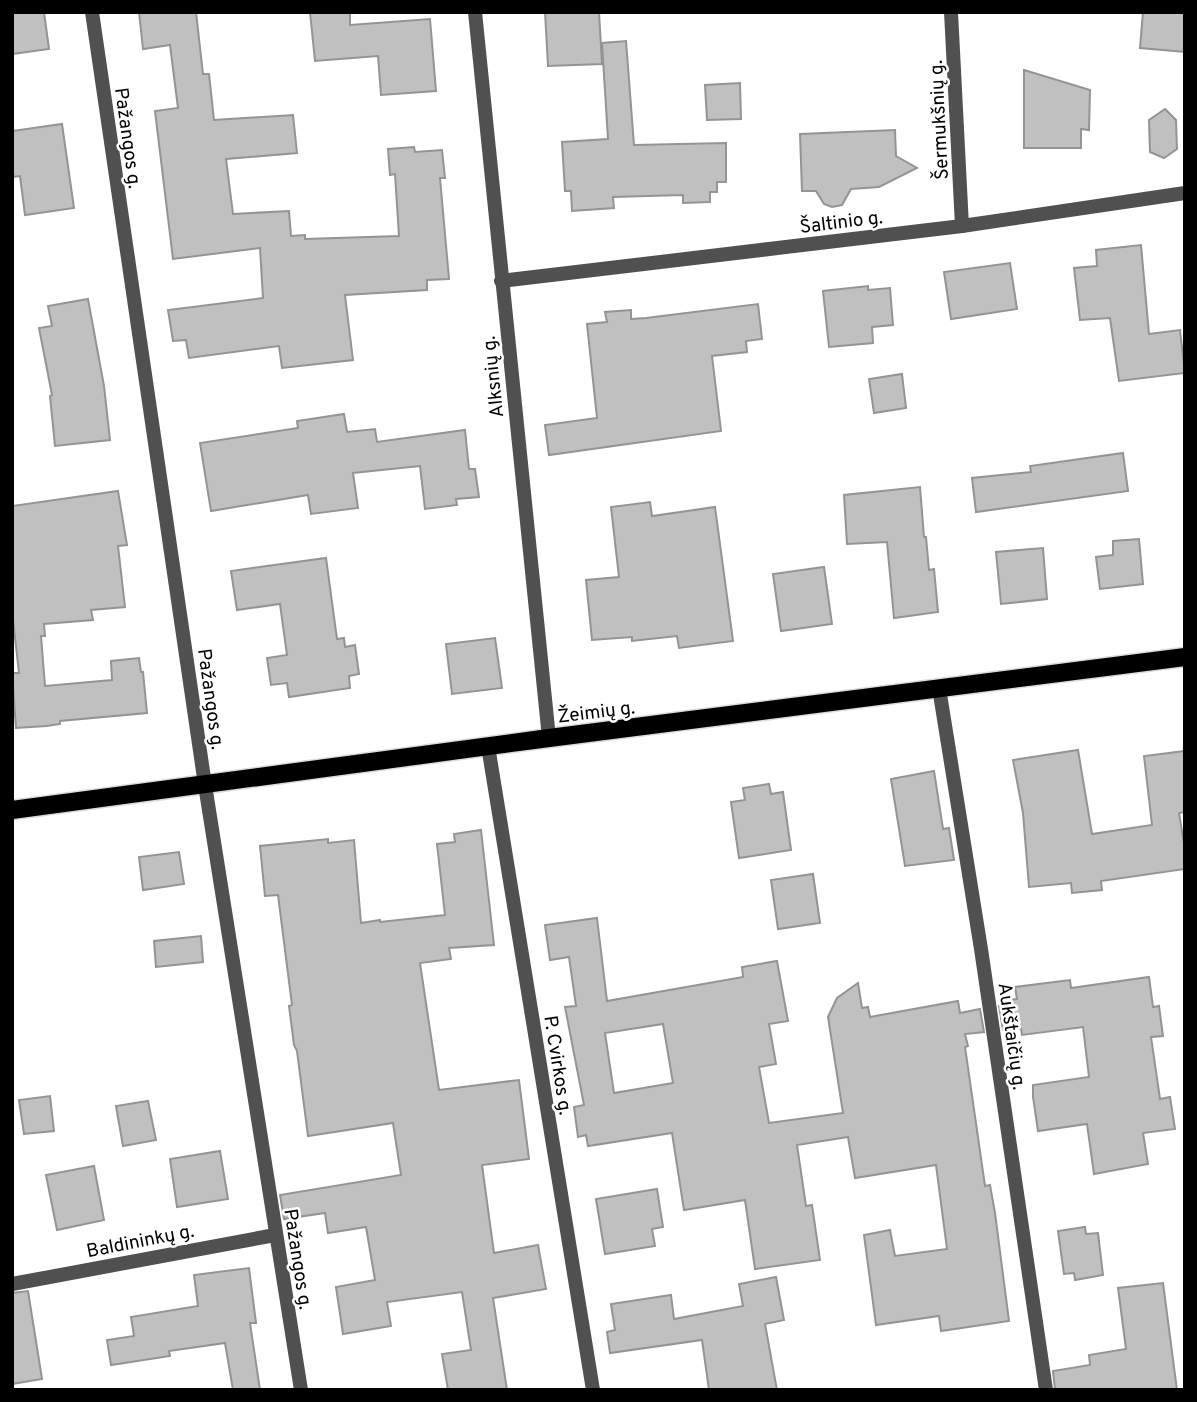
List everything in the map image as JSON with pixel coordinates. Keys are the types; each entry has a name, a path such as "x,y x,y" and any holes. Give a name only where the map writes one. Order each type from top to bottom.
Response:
{"main road":[{"name":"Žeimių g.","path":"12,810 1185,657"}],"street":[{"name":"Pažangos g.","path":"92,12 205,785 301,1390"},
{"name":"Alksnių g.","path":"475,12 549,738"},
{"name":"Šermukšnių g.","path":"951,12 962,226"},
{"name":"Šaltinio g.","path":"501,281 962,226 1185,193"},
{"name":"Aukštaičių g.","path":"939,688 981,949 1046,1390"},
{"name":"P. Cvirkos g.","path":"488,746 593,1390"},
{"name":"Baldininkų g.","path":"12,1284 275,1235"}],"building":[{"path":"12,12 44,12 49,49 12,54"},
{"path":"139,12 196,12 203,74 209,74 214,120 293,115 297,153 226,159 233,214 289,211 291,236 305,235 305,239 399,236 395,174 390,175 388,149 414,147 415,152 442,150 445,178 440,178 449,279 427,280 427,290 345,295 353,360 282,368 279,346 189,358 186,340 173,341 168,310 263,298 260,248 173,259 155,111 178,108 170,45 143,49"},
{"path":"310,12 350,12 350,25 430,19 436,91 381,95 378,56 315,61"},
{"path":"545,12 599,12 602,64 548,66"},
{"path":"1143,12 1185,12 1185,52 1140,48"},
{"path":"626,41 634,145 726,143 726,182 717,182 717,192 710,192 710,202 683,203 683,195 613,197 614,208 572,211 571,191 565,191 562,142 608,139 602,43"},
{"path":"1024,70 1090,90 1089,130 1081,129 1081,148 1024,148"},
{"path":"740,83 741,119 707,120 705,85"},
{"path":"1165,109 1176,120 1177,149 1164,158 1150,152 1149,120"},
{"path":"62,124 74,208 25,215 20,176 12,177 12,131"},
{"path":"895,130 896,156 917,168 879,187 851,189 842,205 832,207 824,204 816,191 802,191 800,134"},
{"path":"1141,245 1149,334 1180,330 1185,373 1119,381 1110,318 1080,320 1074,268 1097,266 1096,250"},
{"path":"1010,263 1017,309 951,319 944,272"},
{"path":"868,286 868,290 890,288 893,325 872,327 873,343 829,347 823,291"},
{"path":"88,299 104,386 110,440 55,446 52,395 39,328 52,326 48,306"},
{"path":"758,304 762,339 746,341 747,352 712,356 721,431 549,455 545,425 597,418 587,324 607,322 605,312 631,310 631,319"},
{"path":"902,374 906,408 874,413 869,379"},
{"path":"344,414 347,432 375,429 377,442 465,430 469,469 475,469 479,497 456,499 457,505 425,509 420,466 353,473 358,508 311,514 308,495 211,511 200,443 298,428 297,421"},
{"path":"1123,453 1128,491 976,512 972,478 1031,472 1030,466"},
{"path":"920,487 924,537 929,570 934,569 938,612 894,618 887,542 847,544 844,495"},
{"path":"118,491 127,545 118,546 125,607 91,610 93,620 44,624 45,636 41,636 45,686 112,680 111,661 139,658 147,713 16,728 12,673 19,673 12,611 12,506"},
{"path":"650,502 652,516 715,507 733,641 679,648 677,636 632,641 632,637 592,640 586,580 619,577 611,507"},
{"path":"1139,539 1143,584 1100,589 1096,557 1113,555 1113,541"},
{"path":"1043,548 1047,599 1001,604 996,552"},
{"path":"326,558 337,639 344,638 345,647 355,645 359,674 349,676 350,688 289,697 287,683 271,685 267,658 287,655 280,604 237,610 231,571"},
{"path":"824,567 832,624 781,631 773,574"},
{"path":"495,638 502,688 452,694 446,644"},
{"path":"1078,750 1092,834 1152,825 1144,756 1185,751 1185,812 1179,813 1185,869 1101,881 1102,890 1072,893 1071,883 1029,887 1023,813 1013,760"},
{"path":"934,771 943,829 949,828 954,860 905,866 891,779"},
{"path":"769,784 771,794 783,792 791,850 739,858 731,802 745,800 743,788"},
{"path":"481,830 494,945 449,948 451,959 420,963 439,1090 519,1080 529,1159 482,1165 494,1253 538,1245 546,1289 493,1298 507,1390 448,1390 442,1354 471,1350 462,1292 387,1302 391,1326 343,1334 336,1287 375,1280 366,1227 328,1233 325,1213 284,1219 280,1195 401,1175 393,1123 308,1136 289,1006 292,1005 278,895 265,896 260,846 328,839 328,843 354,840 361,923 380,922 445,915 437,844 455,842 454,834"},
{"path":"179,852 184,884 143,890 139,857"},
{"path":"813,874 820,923 778,929 771,880"},
{"path":"597,918 607,1001 743,977 742,967 777,961 788,1021 769,1024 776,1064 759,1067 769,1123 843,1113 828,1017 837,998 858,983 862,1008 868,1007 870,1017 958,1001 960,1013 980,1009 984,1032 965,1034 968,1046 965,1047 985,1186 990,1185 995,1213 1009,1321 941,1331 939,1316 876,1325 864,1235 890,1230 895,1256 947,1249 936,1165 855,1178 848,1137 797,1145 806,1206 812,1205 820,1260 755,1269 745,1200 684,1210 672,1133 588,1146 586,1135 578,1137 574,1107 584,1105 565,1007 576,1006 569,957 550,960 545,925","holes":["663,1024 673,1083 614,1093 605,1033"]},
{"path":"201,936 203,962 156,967 154,941"},
{"path":"1149,977 1153,1007 1159,1006 1163,1036 1151,1037 1160,1099 1170,1097 1175,1129 1143,1133 1148,1164 1094,1174 1087,1124 1038,1131 1033,1097 1033,1085 1089,1077 1083,1027 1022,1035 1021,1028 1003,1030 999,1006 1008,1004 1007,1000 1017,999 1015,987 1070,980 1071,988"},
{"path":"50,1096 54,1131 24,1134 19,1100"},
{"path":"148,1101 156,1140 123,1146 116,1106"},
{"path":"220,1151 228,1199 177,1207 170,1159"},
{"path":"94,1166 104,1220 57,1230 46,1175"},
{"path":"657,1189 663,1227 652,1229 655,1246 605,1254 596,1199"},
{"path":"1085,1227 1086,1234 1098,1233 1103,1275 1075,1280 1074,1273 1064,1274 1058,1231"},
{"path":"249,1268 256,1323 250,1323 260,1390 233,1390 225,1343 169,1351 170,1356 111,1365 107,1340 134,1336 131,1317 198,1306 194,1275"},
{"path":"776,1277 784,1320 765,1324 777,1390 709,1390 702,1340 610,1353 607,1332 615,1330 611,1304 671,1295 674,1319 743,1306 739,1284"},
{"path":"1163,1283 1177,1390 1055,1390 1053,1371 1090,1365 1089,1355 1126,1349 1118,1288"},
{"path":"28,1291 42,1379 12,1384 12,1293"}]}
